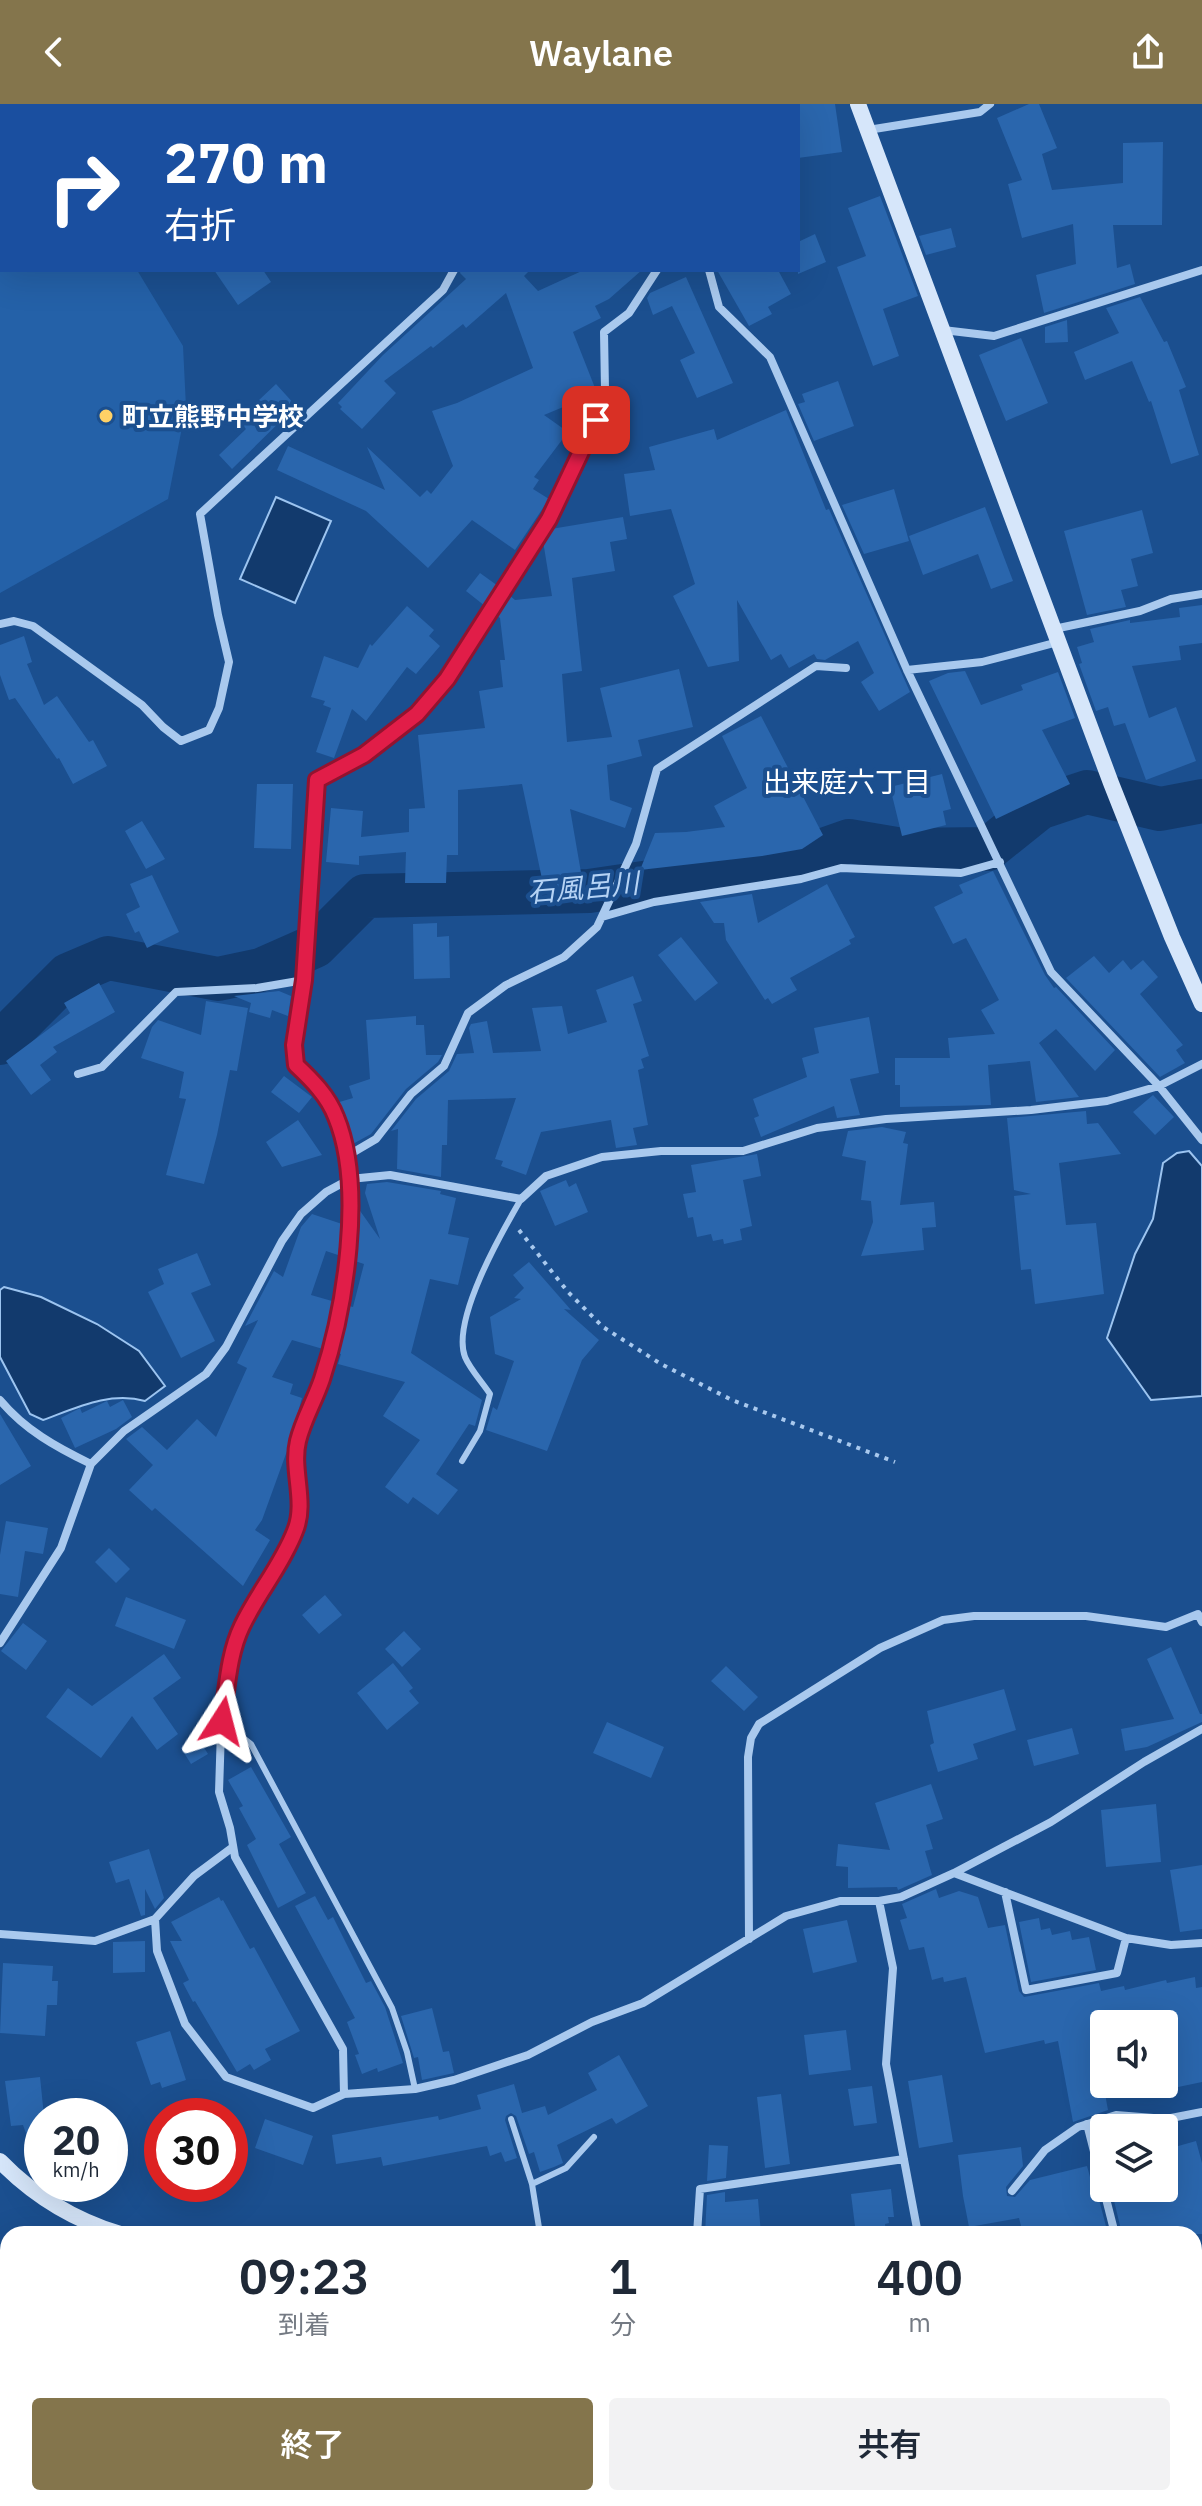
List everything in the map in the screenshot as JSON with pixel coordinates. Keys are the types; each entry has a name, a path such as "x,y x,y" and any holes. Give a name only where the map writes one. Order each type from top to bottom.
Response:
{"street":[{"path":"858,104 1111,783 1202,1004"},
{"path":"868,130 980,112 990,104"},
{"path":"942,330 994,336 1202,270"},
{"path":"0,624 14,621 33,626 142,705 181,741 209,730 219,708 229,662 200,514 443,290 453,272"},
{"path":"344,2094 343,2049 235,1857 219,1792 222,1721 232,1657 241,1628 296,1530 300,1509 298,1443 322,1380 334,1337 351,1212 347,1156 336,1116 317,1085 296,1065 294,1045 304,976 317,780 364,755 417,714 447,679 549,519 596,420 605,390 604,332 629,313 656,272"},
{"path":"710,272 719,307 770,357 907,670 1051,972 1159,1086 1202,1140"},
{"path":"907,670 982,662 1171,599 1202,594"},
{"path":"347,1156 376,1139 411,1094 444,1066 468,1013 506,985 564,957 597,927 636,844 657,769 816,666 846,668"},
{"path":"602,917 654,902 801,879 841,868 961,873 998,858"},
{"path":"78,1074 102,1067 176,992 257,988 304,976"},
{"path":"0,1643 61,1548 91,1464 124,1431 206,1374 226,1347 282,1241 301,1214 326,1192 350,1179 390,1175 521,1199 546,1176 602,1157 661,1151 743,1151 817,1128 886,1119 1031,1110 1107,1101 1159,1086 1202,1064"},
{"path":"0,1400 50,1444 91,1464"},
{"path":"749,1939 748,1757 751,1738 759,1724 880,1648 943,1620 974,1616 1086,1616 1166,1627 1198,1614 1202,1622"},
{"path":"155,1919 157,1951 185,2024 226,2077 313,2108 344,2094 415,2089 454,2080 528,2055 592,2022 643,2003 786,1916 840,1901 879,1901 901,1897 1051,1822 1202,1729"},
{"path":"0,1934 95,1941 155,1919 194,1876 233,1847"},
{"path":"954,1873 1126,1938 1171,1945 1202,1943"},
{"path":"1005,1892 1026,1990 1117,1973 1126,1938"},
{"path":"879,1901 893,1968 886,2064 917,2226"},
{"path":"1012,2191 1045,2150 1078,2127 1116,2115 1166,2119 1202,2112"},
{"path":"1087,2124 1113,2226"},
{"path":"698,2226 700,2189 904,2159"},
{"path":"0,2161 45,2200 94,2226"}],"lane":[{"path":"462,1461 480,1431 490,1394 465,1356 463,1333 474,1293 521,1199"},
{"path":"222,1721 251,1744 392,2008 407,2052 415,2089"},
{"path":"511,2119 532,2184 539,2226"},
{"path":"532,2184 566,2168 594,2137"}],"path":[{"path":"510,1218 542,1262 603,1327 661,1364 732,1400 895,1462"}],"shaded area":[{"path":"0,272 138,272 183,346 186,407 168,499 0,593"},
{"path":"276,497 331,521 295,603 240,579"},
{"path":"1189,1151 1202,1166 1202,1396 1151,1400 1107,1338 1135,1254 1153,1219 1163,1163 1177,1153"},
{"path":"4,1287 41,1297 97,1324 139,1351 165,1386 145,1401 106,1399 43,1420 30,1414 0,1357 0,1290"}],"building":[{"path":"800,104 835,104 842,152 800,158"},
{"path":"1029,104 1039,104 1057,148 1042,154 1052,190 1123,183 1123,143 1163,142 1162,225 1113,225 1117,268 1130,264 1135,284 1044,313 1036,275 1076,264 1073,224 1022,238 1008,184 1022,180 997,118"},
{"path":"880,196 918,296 883,309 899,356 873,366 837,267 866,256 848,208"},
{"path":"951,228 956,247 926,255 919,236"},
{"path":"815,234 826,262 798,274 800,241"},
{"path":"215,272 264,272 271,282 238,305"},
{"path":"528,272 524,276 538,291 580,272 640,272 609,299 595,306 601,318 573,332 597,393 544,415 568,432 534,477 539,480 533,489 549,499 515,550 472,520 428,568 366,511 277,470 288,446 385,490 367,447 420,497 427,490 431,494 453,466 432,411 457,403 533,368 506,293 466,328 463,324 384,381 396,393 362,429 340,409 342,407 338,403 383,355 466,279 460,273"},
{"path":"718,272 779,272 791,294 768,307 772,314 749,326"},
{"path":"686,277 733,383 697,398 680,360 695,353 672,306 653,315 647,298 650,293"},
{"path":"1140,297 1164,342 1167,341 1186,387 1179,390 1199,455 1171,464 1151,401 1132,361 1085,380 1074,352 1119,333 1106,308"},
{"path":"1067,320 1068,342 1045,343 1045,327"},
{"path":"1021,338 1048,403 1006,421 979,355"},
{"path":"838,381 854,426 814,441 798,404 805,402 802,394"},
{"path":"276,384 296,406 232,469 219,455 246,429 238,420"},
{"path":"786,410 826,510 829,509 910,692 879,711 861,682 874,673 858,641 825,660 817,659 814,654 789,668 781,654 771,660 737,600 739,661 708,667 673,596 695,584 671,509 630,516 624,474 655,470 649,447 714,429 717,440"},
{"path":"894,489 909,541 864,554 842,505"},
{"path":"985,507 1013,581 991,589 978,554 923,575 909,536"},
{"path":"1142,510 1153,553 1131,559 1138,586 1121,590 1126,607 1087,615 1064,531"},
{"path":"623,517 627,539 610,542 615,571 572,578 582,671 562,674 567,742 612,737 600,688 679,669 693,727 638,740 642,756 607,765 610,800 632,808 625,828 570,809 583,884 558,888 553,876 542,879 522,784 458,790 458,855 447,855 446,883 405,883 406,852 359,856 359,865 326,862 331,808 363,811 361,837 409,832 409,809 425,808 418,735 485,728 479,691 503,687 500,660 505,660 500,618 496,615 509,595 515,600 552,596 543,541 551,529"},
{"path":"480,573 498,586 485,606 466,591"},
{"path":"1202,605 1202,643 1179,646 1181,660 1132,666 1149,718 1176,707 1196,761 1146,780 1125,723 1114,726 1108,707 1096,711 1079,664 1082,663 1077,647 1094,642 1090,629 1130,620 1130,623 1180,617 1179,608"},
{"path":"407,606 434,630 429,636 440,646 416,674 407,667 366,721 352,709 334,758 316,752 331,708 323,705 325,701 311,697 324,656 358,668 370,644 372,646"},
{"path":"24,636 32,662 27,664 44,705 57,696 89,742 93,740 107,766 73,784 59,758 15,698 9,700 0,675 0,645"},
{"path":"965,671 981,705 1023,690 1021,685 1058,672 1075,718 1042,730 1070,784 996,819 929,681 948,673"},
{"path":"761,716 823,835 802,849 640,870 655,833 725,827 714,806 747,788 722,736"},
{"path":"942,774 951,809 943,811 946,825 902,836 890,787"},
{"path":"257,784 293,784 291,849 254,848"},
{"path":"142,821 165,859 146,869 125,831"},
{"path":"993,871 1045,975 1115,1050 1095,1071 1056,1029 1039,1043 1079,1097 1036,1102 1030,1061 988,1065 991,1105 900,1107 900,1085 895,1085 895,1058 950,1058 948,1038 995,1034 981,1010 999,1000 966,938 953,944 934,907 963,893 959,885"},
{"path":"152,875 179,932 147,948 126,914 140,907 130,884"},
{"path":"827,884 855,937 849,940 851,944 790,978 797,990 772,1004 768,998 765,1000 726,940 724,923 714,923 700,902 752,894 758,923"},
{"path":"437,923 437,937 449,936 450,978 414,979 413,924"},
{"path":"681,937 718,983 695,1001 658,955"},
{"path":"1094,956 1109,973 1123,960 1131,970 1143,960 1158,977 1140,994 1183,1045 1176,1050 1185,1063 1160,1077 1066,978"},
{"path":"633,976 642,1001 633,1004 649,1056 641,1059 644,1068 638,1070 648,1125 633,1128 637,1145 616,1148 611,1120 541,1132 526,1175 501,1166 503,1161 495,1159 516,1098 448,1100 447,1145 442,1145 441,1177 397,1169 398,1129 391,1131 416,1099 449,1071 457,1054 474,1053 469,1028 471,1024 487,1021 493,1053 541,1051 532,1008 562,1006 568,1034 607,1022 596,990"},
{"path":"99,983 115,1012 53,1047 57,1052 40,1065 51,1080 31,1095 6,1061 70,1013 64,1003"},
{"path":"279,991 291,996 288,1016 272,1010 270,1018 249,1012 251,1003 234,996"},
{"path":"206,1001 248,1008 237,1071 230,1070 204,1184 166,1175 186,1099 179,1098 184,1072 141,1058 152,1027 158,1020 201,1035"},
{"path":"416,1016 416,1025 424,1025 426,1055 442,1055 406,1089 371,1134 351,1145 343,1114 336,1103 353,1098 349,1086 370,1079 366,1020"},
{"path":"869,1017 879,1073 850,1079 860,1115 837,1118 834,1106 761,1137 754,1118 759,1116 753,1099 807,1077 802,1058 819,1053 814,1028"},
{"path":"284,1076 312,1097 299,1113 271,1092"},
{"path":"1153,1095 1174,1117 1155,1135 1133,1112"},
{"path":"1086,1111 1087,1124 1098,1123 1121,1154 1059,1163 1066,1225 1096,1223 1104,1294 1035,1304 1031,1269 1021,1270 1014,1196 1031,1194 1014,1190 1007,1118"},
{"path":"298,1120 322,1155 282,1167 266,1142"},
{"path":"882,1127 906,1132 903,1143 908,1144 900,1205 934,1202 936,1227 922,1228 924,1250 861,1256 873,1222 871,1201 861,1200 866,1161 842,1156 848,1131"},
{"path":"757,1154 761,1176 743,1180 752,1226 740,1229 742,1240 724,1244 723,1239 713,1241 711,1234 697,1237 693,1217 688,1218 683,1194 696,1192 691,1165"},
{"path":"566,1180 569,1187 576,1183 588,1212 555,1226 540,1191"},
{"path":"387,1182 441,1191 440,1194 456,1198 448,1234 469,1238 458,1285 430,1279 411,1353 482,1400 475,1426 469,1424 436,1474 458,1490 438,1515 413,1497 408,1504 385,1487 420,1440 383,1416 405,1382 338,1364 345,1305 353,1307 364,1264 352,1260 358,1208 380,1239 365,1193 367,1184"},
{"path":"312,1214 342,1224 338,1255 326,1251 311,1295 332,1301 327,1336 323,1349 292,1340 272,1377 293,1384 290,1394 302,1398 287,1451 262,1520 255,1530 270,1540 243,1586 155,1508 152,1511 129,1490 153,1465 126,1439 142,1427 167,1450 197,1419 216,1437 247,1368 237,1363 258,1320 245,1326 274,1271 283,1277 301,1227"},
{"path":"197,1253 211,1285 191,1293 215,1341 181,1358 148,1292 164,1284 158,1269"},
{"path":"529,1262 571,1310 564,1309 599,1340 582,1360 547,1451 486,1430 493,1407 497,1410 514,1361 495,1354 490,1317 521,1299 514,1298 524,1288 513,1275"},
{"path":"123,1400 132,1417 116,1429 75,1448 61,1418 80,1408 82,1413 107,1401 110,1407"},
{"path":"0,1414 31,1466 0,1485"},
{"path":"6,1521 48,1528 43,1554 25,1551 18,1597 0,1594 0,1555"},
{"path":"109,1548 130,1569 116,1583 95,1562"},
{"path":"325,1595 342,1615 319,1634 302,1615"},
{"path":"126,1597 186,1620 174,1649 115,1626"},
{"path":"23,1623 47,1641 26,1670 1,1651"},
{"path":"404,1631 421,1649 402,1667 385,1649"},
{"path":"1171,1647 1202,1714 1202,1722 1147,1747 1125,1751 1121,1729 1174,1719 1147,1659"},
{"path":"164,1654 181,1678 153,1698 178,1734 157,1750 132,1716 101,1758 46,1717 68,1688 92,1706"},
{"path":"393,1663 413,1688 409,1691 419,1703 387,1730 357,1693"},
{"path":"726,1666 758,1697 744,1711 711,1681"},
{"path":"1004,1689 1016,1730 973,1744 978,1759 938,1772 930,1745 934,1743 927,1711"},
{"path":"607,1722 664,1747 651,1778 593,1753"},
{"path":"1072,1728 1079,1754 1034,1766 1027,1740"},
{"path":"198,1738 208,1754 191,1764 181,1748"},
{"path":"251,1767 291,1837 279,1844 306,1893 278,1908 247,1845 256,1839 239,1808 243,1806 228,1780"},
{"path":"931,1784 943,1819 926,1825 933,1849 925,1851 932,1875 898,1890 897,1887 848,1888 848,1867 836,1866 838,1844 890,1850 875,1803"},
{"path":"1156,1804 1161,1862 1106,1867 1101,1810"},
{"path":"149,1849 164,1898 155,1909 145,1889 145,1915 141,1916 129,1879 116,1883 109,1862"},
{"path":"1202,1865 1202,1929 1180,1932 1170,1870"},
{"path":"936,1889 939,1898 959,1891 978,1897 988,1928 1005,1925 1019,1991 1024,1997 1099,1983 1101,1991 1124,1986 1125,1990 1195,1977 1196,1988 1202,1987 1202,2082 1178,2087 1178,2010 1090,2010 1090,2098 1106,2098 1108,2110 1073,2122 1058,2041 1045,2044 1044,2040 985,2053 966,1977 944,1982 943,1977 932,1980 924,1947 909,1950 900,1920 907,1918 902,1904"},
{"path":"315,1896 328,1920 333,1917 366,1983 371,1981 385,2007 403,2063 362,2074 355,2055 359,2054 347,2022 355,2018 295,1906"},
{"path":"219,1897 250,1949 254,1947 300,2031 265,2049 271,2060 254,2070 250,2064 237,2072 183,1983 189,1980 170,1941 182,1941 171,1922"},
{"path":"1039,1918 1041,1930 1050,1928 1052,1935 1070,1931 1072,1940 1089,1937 1096,1970 1031,1982 1019,1922"},
{"path":"847,1920 857,1962 813,1973 803,1929"},
{"path":"145,1941 145,1972 113,1973 113,1942"},
{"path":"3,1963 53,1966 52,1981 58,1981 57,2005 47,2005 45,2036 0,2033"},
{"path":"432,2008 443,2052 449,2051 454,2073 422,2080 418,2057 414,2058 401,2016"},
{"path":"846,2030 851,2070 809,2075 804,2035"},
{"path":"170,2031 186,2080 162,2088 160,2082 151,2085 136,2042"},
{"path":"619,2055 648,2106 616,2124 612,2118 557,2145 563,2163 554,2167 540,2172 534,2152 529,2154 516,2116 511,2113 505,2120 517,2158 505,2162 501,2152 490,2156 487,2146 383,2166 381,2157 336,2164 332,2135 438,2116 439,2120 481,2109 477,2095 514,2084 522,2113 545,2106 548,2115 597,2090 588,2073"},
{"path":"942,2075 953,2142 919,2148 908,2081"},
{"path":"40,2077 42,2098 24,2098 24,2128 23,2125 11,2126 5,2081"},
{"path":"872,2086 877,2123 854,2126 848,2089"},
{"path":"781,2094 790,2164 765,2168 757,2097"},
{"path":"265,2119 313,2136 303,2165 255,2148"},
{"path":"1196,2141 1202,2163 1202,2226 1120,2226 1114,2202 1178,2202 1178,2146"},
{"path":"709,2145 728,2146 726,2178 707,2181"},
{"path":"1021,2147 1023,2166 1006,2187 1007,2196 1015,2197 1030,2180 1087,2166 1090,2202 1100,2202 1106,2226 1021,2226 1019,2218 969,2226 958,2155"},
{"path":"891,2189 894,2217 888,2217 889,2223 885,2226 855,2226 851,2194"},
{"path":"725,2192 725,2202 758,2199 760,2226 705,2226 707,2195"}],"waterway":[{"name":"石風呂川","path":"0,1043 68,975 108,958 218,979 261,970 315,946 365,896 589,891 792,861 849,841 902,850 988,849 1039,808 1087,792 1160,809 1202,801"}],"place":[{"name":"町立熊野中学校","path":"106,416"}],"district":[{"name":"出来庭六丁目","path":"847,781"}],"route":[{"path":"222,1721 232,1657 241,1628 296,1530 300,1509 298,1443 322,1380 334,1337 351,1212 347,1156 336,1116 317,1085 296,1065 294,1045 304,980 317,780 364,755 417,714 447,679 549,519 596,420"}]}
